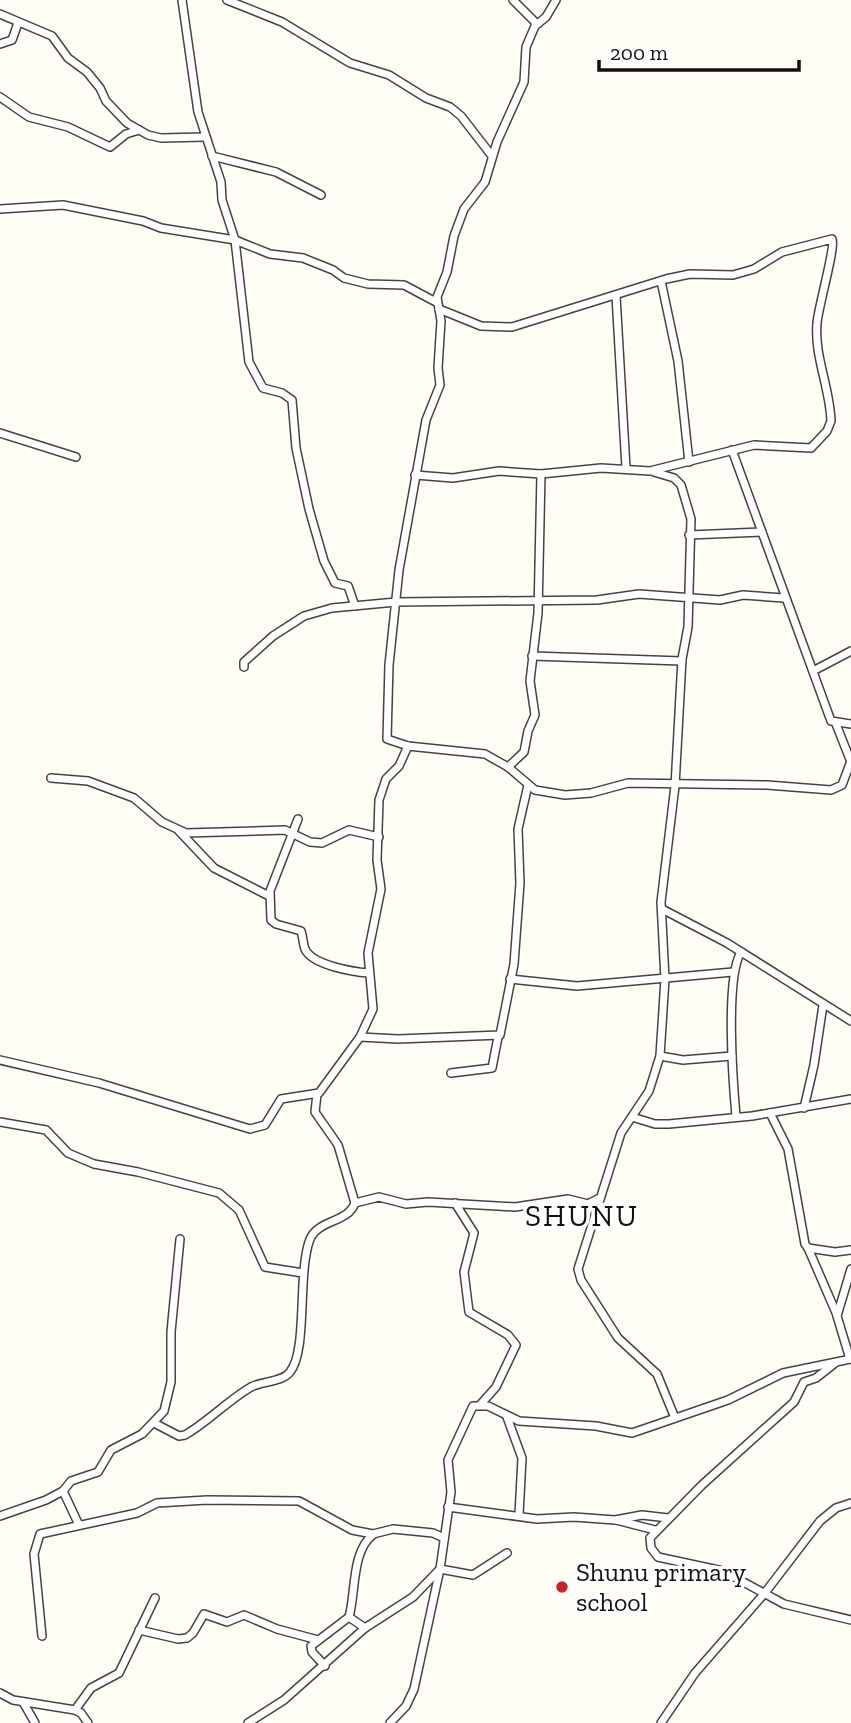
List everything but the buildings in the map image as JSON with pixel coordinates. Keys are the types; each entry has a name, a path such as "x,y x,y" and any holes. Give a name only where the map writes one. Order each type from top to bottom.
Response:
{"street":[{"path":"183,0 191,71 205,137 235,240 249,362 263,388 289,395 292,400 296,448 324,561 335,583 348,586 355,606"},
{"path":"226,0 282,22 350,63 389,75 426,98 450,107 461,116 492,156"},
{"path":"513,0 537,24"},
{"path":"556,0 546,17 537,24 526,47 524,82 492,156 485,183 464,209 441,284 437,305 442,321 438,368 440,385 427,415 415,475 396,602 385,734 391,742 408,746 474,752 493,757 528,785 543,792 565,795 591,793 628,783 675,786 767,785 831,790 842,785 851,762 836,724"},
{"path":"0,14 52,36 68,58 94,80 106,101 139,130 161,138 205,137"},
{"path":"0,44 12,40 18,23"},
{"path":"0,97 29,117 68,127 110,147 126,134 139,130"},
{"path":"212,156 276,172 321,195"},
{"path":"0,209 63,205 189,233 235,240 270,254 310,261 344,278 368,284 404,285 422,292 437,305 470,323 498,328 533,322 661,281 696,274 733,275 754,269 782,252 834,240 817,326 831,415 827,431 807,449 754,445 650,471"},
{"path":"661,281 678,361 689,462"},
{"path":"422,292 441,284"},
{"path":"616,296 626,468"},
{"path":"0,433 76,457"},
{"path":"732,450 831,722 851,724"},
{"path":"673,465 674,478 687,501 688,627 682,661 675,786 662,909 665,979 660,1056 655,1079 621,1133 578,1264 581,1280 618,1338 657,1374 675,1418"},
{"path":"415,475 453,478 499,471 541,474 626,468 674,478"},
{"path":"508,767 524,752 528,731 534,721 530,681 538,598 541,474"},
{"path":"689,535 762,532"},
{"path":"244,667 244,662 272,636 304,616 332,608 396,602 538,598 597,600 639,594 720,600 743,595 784,598"},
{"path":"813,671 851,651"},
{"path":"533,656 682,661"},
{"path":"154,1423 179,1436 185,1436 253,1386 288,1375 295,1364 300,1333 303,1273 314,1233 350,1212 355,1203 338,1145 315,1112 317,1094 360,1037 374,1004 369,973 369,946 381,889 379,837 382,789 386,779 399,766 408,746"},
{"path":"51,778 88,781 134,798 155,818 186,833 238,830 293,832 316,843 331,840 349,830 379,837"},
{"path":"451,1073 490,1070 497,1056 498,1037 517,942 520,853 518,828 528,785"},
{"path":"298,819 269,897 269,916 273,923 301,931 305,950 312,956 342,969 369,973"},
{"path":"178,830 214,868 269,897"},
{"path":"662,909 802,987 823,1005 851,1021"},
{"path":"736,1116 732,1056 733,972 741,952"},
{"path":"510,979 577,986 733,972"},
{"path":"804,1108 823,1005"},
{"path":"360,1037 498,1037"},
{"path":"660,1056 683,1060 732,1056"},
{"path":"0,1060 99,1083 250,1129 265,1125 276,1104 282,1099 317,1094"},
{"path":"632,1117 655,1124 669,1124 770,1113 851,1099"},
{"path":"480,1405 507,1417 632,1433 728,1400 782,1373 851,1359 837,1316 802,1231 788,1149 770,1113"},
{"path":"0,1122 46,1130 68,1153 94,1164 138,1172 219,1193 239,1210 265,1267 303,1273"},
{"path":"355,1203 379,1197 406,1204 455,1203 515,1207 568,1199 588,1204 598,1199"},
{"path":"390,1723 406,1706 414,1689 440,1569 451,1492 450,1453 469,1410 480,1405 496,1387 516,1345 508,1335 469,1312 464,1272 474,1233 455,1203"},
{"path":"0,1516 63,1491 71,1481 98,1472 111,1450 136,1438 164,1411 169,1395 171,1332 180,1239"},
{"path":"808,1248 835,1252 851,1250"},
{"path":"837,1316 851,1269"},
{"path":"835,1363 816,1378 804,1382 794,1402 655,1530 650,1538 658,1557 723,1571 764,1594 798,1608 851,1620"},
{"path":"507,1417 522,1458 519,1515"},
{"path":"63,1491 78,1523"},
{"path":"42,1636 34,1562 36,1541 42,1533 78,1523 137,1513 157,1503 299,1501 344,1528 374,1534 393,1529 433,1533 444,1538"},
{"path":"661,1723 695,1673 764,1594 826,1514 851,1503"},
{"path":"448,1507 476,1513 519,1515 530,1519 615,1520 642,1515 668,1518"},
{"path":"615,1520 655,1530"},
{"path":"325,1666 312,1650 318,1640 349,1617 361,1553 366,1541 374,1534"},
{"path":"440,1569 473,1575 507,1553"},
{"path":"248,1723 274,1708 325,1666 365,1628 412,1597 440,1569"},
{"path":"75,1710 91,1688 119,1673 155,1598"},
{"path":"139,1630 178,1639 187,1638 195,1630 202,1615 207,1613 227,1622 246,1615 277,1629 318,1640"},
{"path":"349,1617 365,1628"},
{"path":"2,1696 75,1710 81,1713 88,1723"},
{"path":"23,1702 35,1723"}],"place":[{"name":"Shunu primary school","path":"562,1587"}],"district":[{"name":"SHUNU","path":"582,1216"}]}
